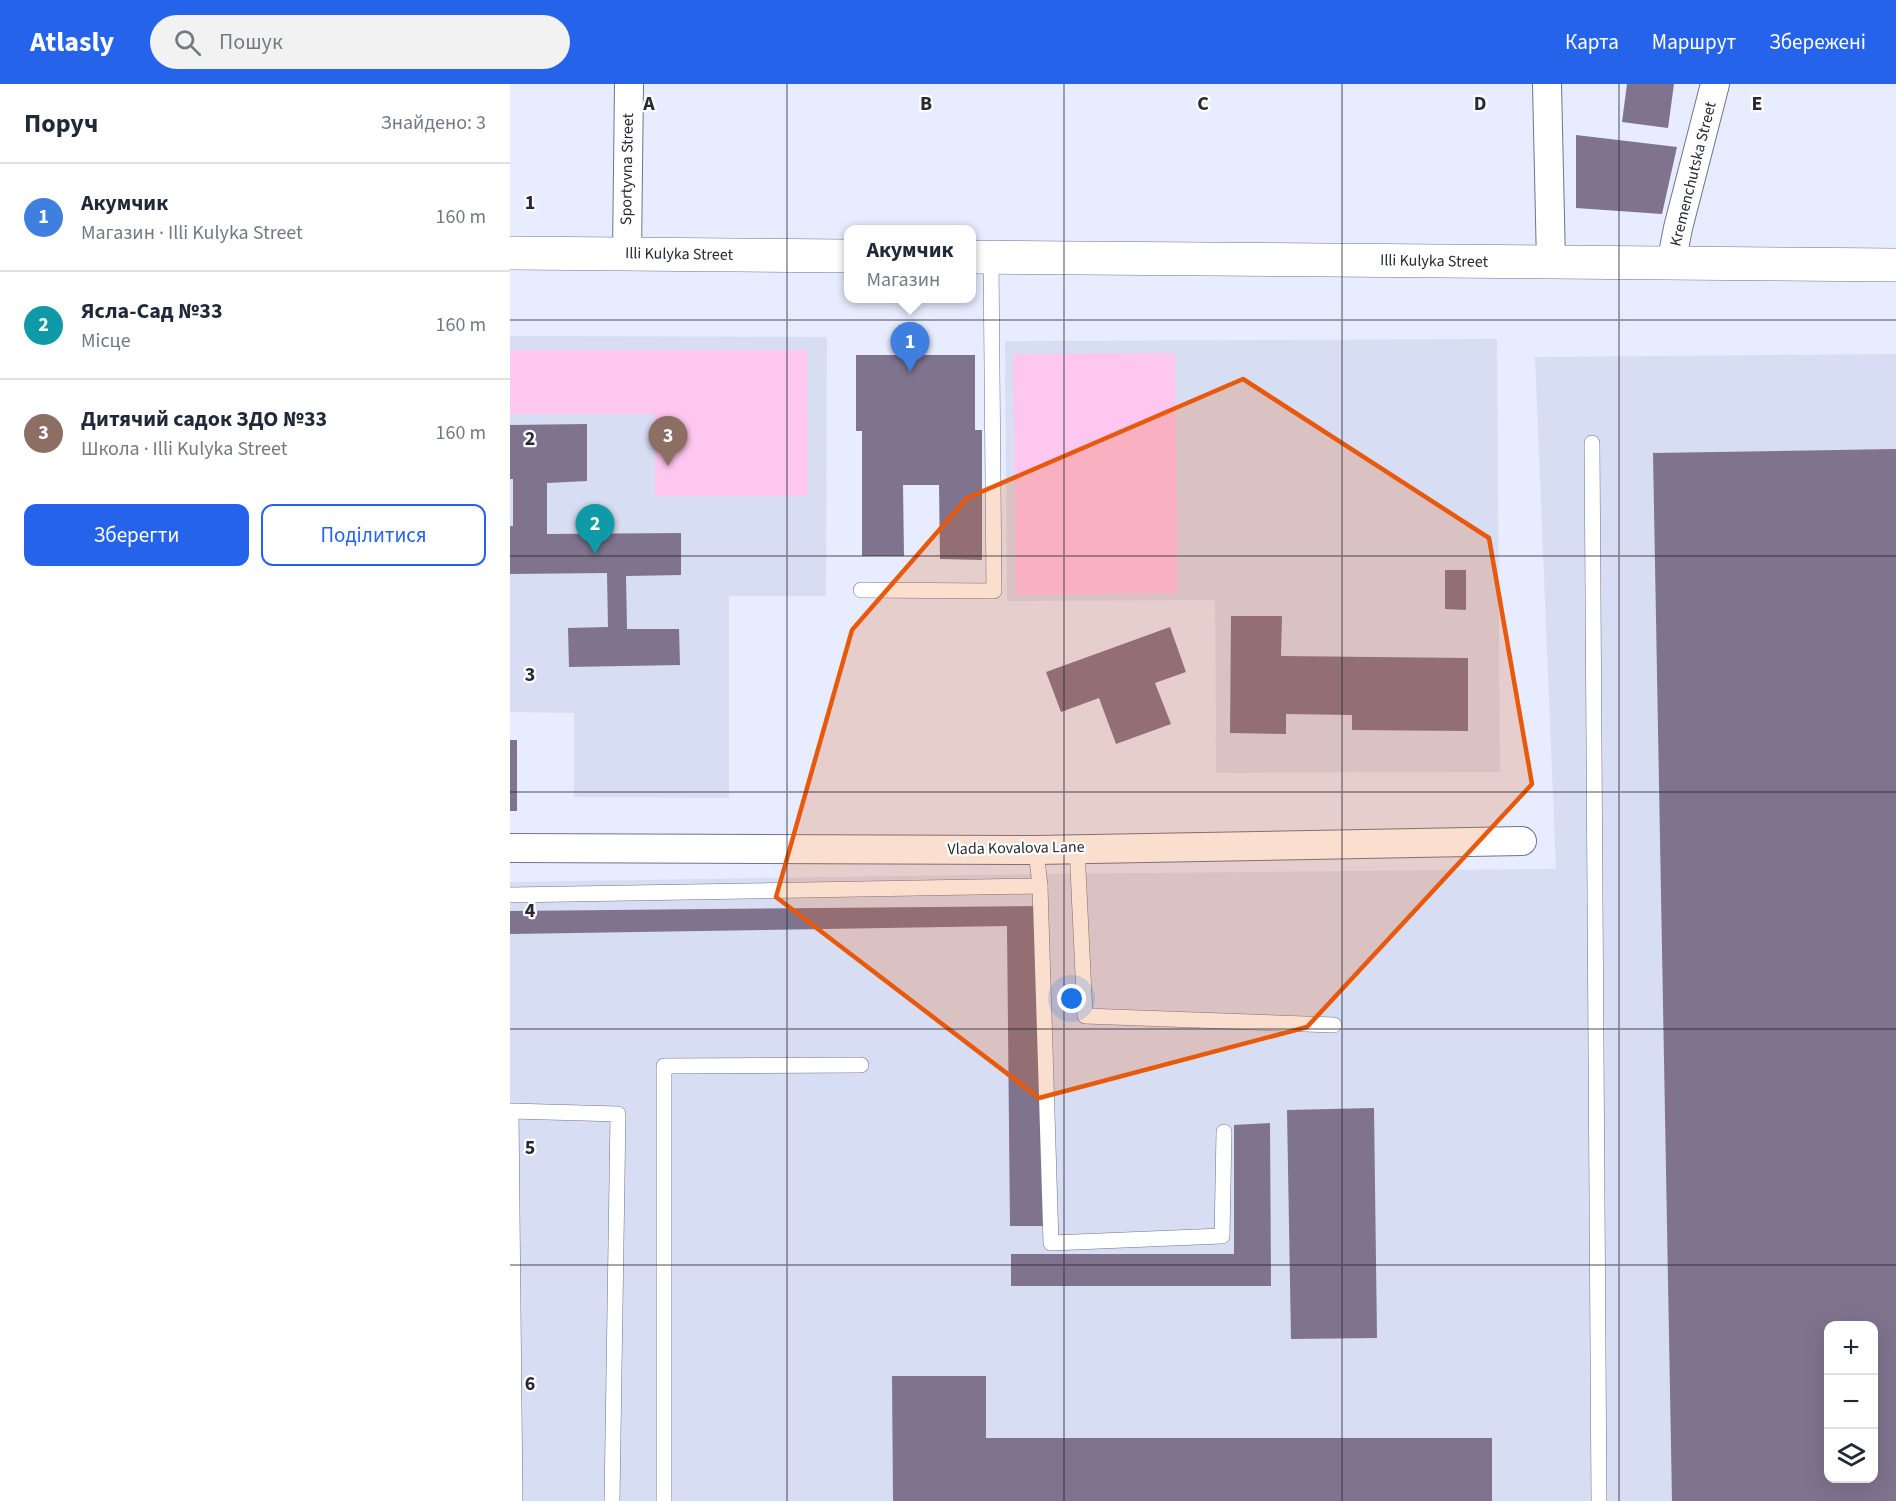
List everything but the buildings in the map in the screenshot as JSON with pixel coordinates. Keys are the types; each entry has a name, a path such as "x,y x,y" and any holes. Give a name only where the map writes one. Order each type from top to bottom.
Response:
{"street":[{"name":"Sportyvna Street","path":"627,254 629,84"},
{"path":"1546,84 1551,263"},
{"name":"Kremenchutska Street","path":"1671,264 1715,84"},
{"name":"Illi Kulyka Street","path":"510,253 844,256"},
{"name":"Illi Kulyka Street","path":"981,257 1896,265"},
{"name":"Vlada Kovalova Lane","path":"510,848 1036,850 1522,841"}],"lane":[{"path":"861,590 994,591 981,257"},
{"path":"1592,443 1599,1501"},
{"path":"1077,848 1084,1016 1334,1025"},
{"path":"1036,850 1040,886 1051,1243 1222,1236 1224,1132"},
{"path":"510,895 1040,886"},
{"path":"664,1501 664,1066 861,1065"},
{"path":"515,1501 511,1111 618,1114 612,1501"}],"highlighted area":[{"path":"1243,379 1489,538 1532,784 1307,1027 1039,1098 776,897 852,630 967,498"}],"shaded area":[{"path":"510,336 827,337 826,596 729,596 729,798 574,797 574,713 510,712"},
{"path":"1497,339 1500,772 1216,773 1215,600 1007,601 1005,341"},
{"path":"510,350 807,350 808,496 655,496 655,414 510,414"},
{"path":"1175,353 1178,593 1016,595 1013,354"},
{"path":"1896,354 1896,1501 510,1501 510,882 1556,869 1535,357"}],"place":[{"name":"Акумчик","path":"910,372"},
{"name":"Дитячий садок ЗДО №33","path":"668,466"},
{"name":"Ясла-Сад №33","path":"595,554"}]}
